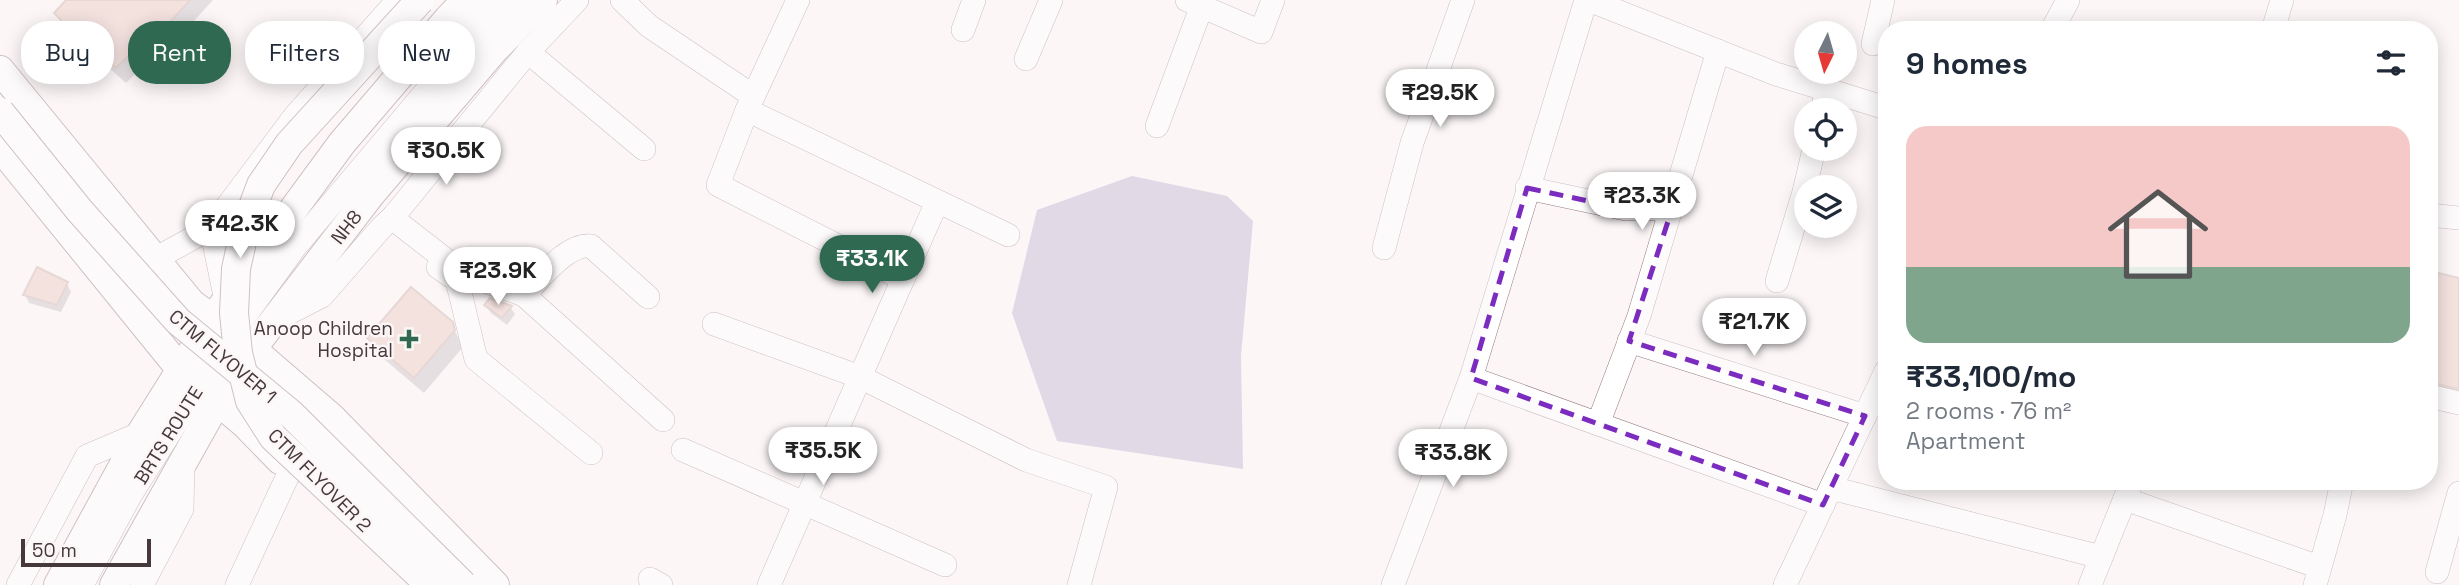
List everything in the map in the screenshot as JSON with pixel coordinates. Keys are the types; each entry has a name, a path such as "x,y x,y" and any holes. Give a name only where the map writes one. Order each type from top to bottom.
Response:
{"main road":[{"name":"CTM FLYOVER 2","path":"420,0 289,144 261,185 245,228 236,269 234,313 237,353 250,401 273,438 430,585"},
{"name":"NH8","path":"114,585 183,461 200,385 231,326 342,143 466,0"},
{"name":"NH8","path":"231,326 273,321 371,194 494,50 543,0"},
{"path":"0,71 191,303 231,326 331,417 495,585"},
{"name":"CTM FLYOVER 1","path":"0,112 80,211 178,321 290,413 463,585"},
{"path":"0,147 200,385 411,585"},
{"name":"NH8","path":"58,585 141,433 200,385 231,326"}],"street":[{"path":"155,259 211,228 295,116 398,0"},
{"path":"422,95 489,0"},
{"path":"231,326 422,95 513,0"},
{"path":"273,321 322,296 387,223 528,52 577,0"},
{"path":"622,0 649,26 750,103 937,202 1008,235"},
{"path":"798,0 750,103 718,185 903,279"},
{"path":"963,30 974,0"},
{"path":"1026,59 1051,0"},
{"path":"1157,126 1198,2 1261,32 1273,0"},
{"path":"1384,248 1412,143 1462,0"},
{"path":"1393,585 1471,378 1527,188 1587,0 1776,74 1820,98"},
{"path":"1878,21 1883,0"},
{"path":"2062,21 2068,0"},
{"path":"2276,21 2282,0"},
{"path":"1873,44 1878,22"},
{"path":"1598,424 1629,341 1672,209 1718,51"},
{"path":"528,52 644,149"},
{"path":"1857,104 1878,107"},
{"path":"1777,281 1811,161"},
{"path":"1527,188 1626,209 1672,209"},
{"path":"769,585 937,202"},
{"path":"2438,216 2459,218"},
{"path":"387,223 464,274 524,295 663,420"},
{"path":"387,223 457,280 476,359 591,453"},
{"path":"211,228 231,326"},
{"path":"524,295 564,255 582,245 591,246 648,297"},
{"path":"714,324 860,377 1026,460 1106,487 1079,585"},
{"path":"1629,341 1865,416"},
{"path":"1471,378 1598,424 1827,497 2101,557"},
{"name":"BRTS ROUTE","path":"82,585 131,494 200,385"},
{"path":"1785,585 1878,391"},
{"path":"2438,398 2459,403"},
{"path":"19,585 87,456 141,433"},
{"path":"683,450 945,565"},
{"path":"142,585 182,509 183,461"},
{"path":"237,585 290,471"},
{"path":"2090,585 2129,490 2317,576 2340,490"},
{"path":"2437,572 2459,493"}],"highlighted area":[{"path":"1527,188 1626,209 1672,209 1629,341 1865,416 1823,505 1471,378"}],"shaded area":[{"path":"1132,176 1227,196 1253,221 1241,356 1243,469 1057,441 1012,313 1037,210"}],"building":[{"path":"66,0 190,0 171,21 128,21 128,56 116,68 114,21 61,21 54,13"},
{"path":"37,267 68,282 57,305 23,295"},
{"path":"2438,273 2459,278 2459,389 2438,384"},
{"path":"411,287 453,322 455,330 414,378 367,338"},
{"path":"490,298 512,306 502,318 484,305"}],"place":[{"name":"Anoop Children Hospital","path":"409,339"}]}
